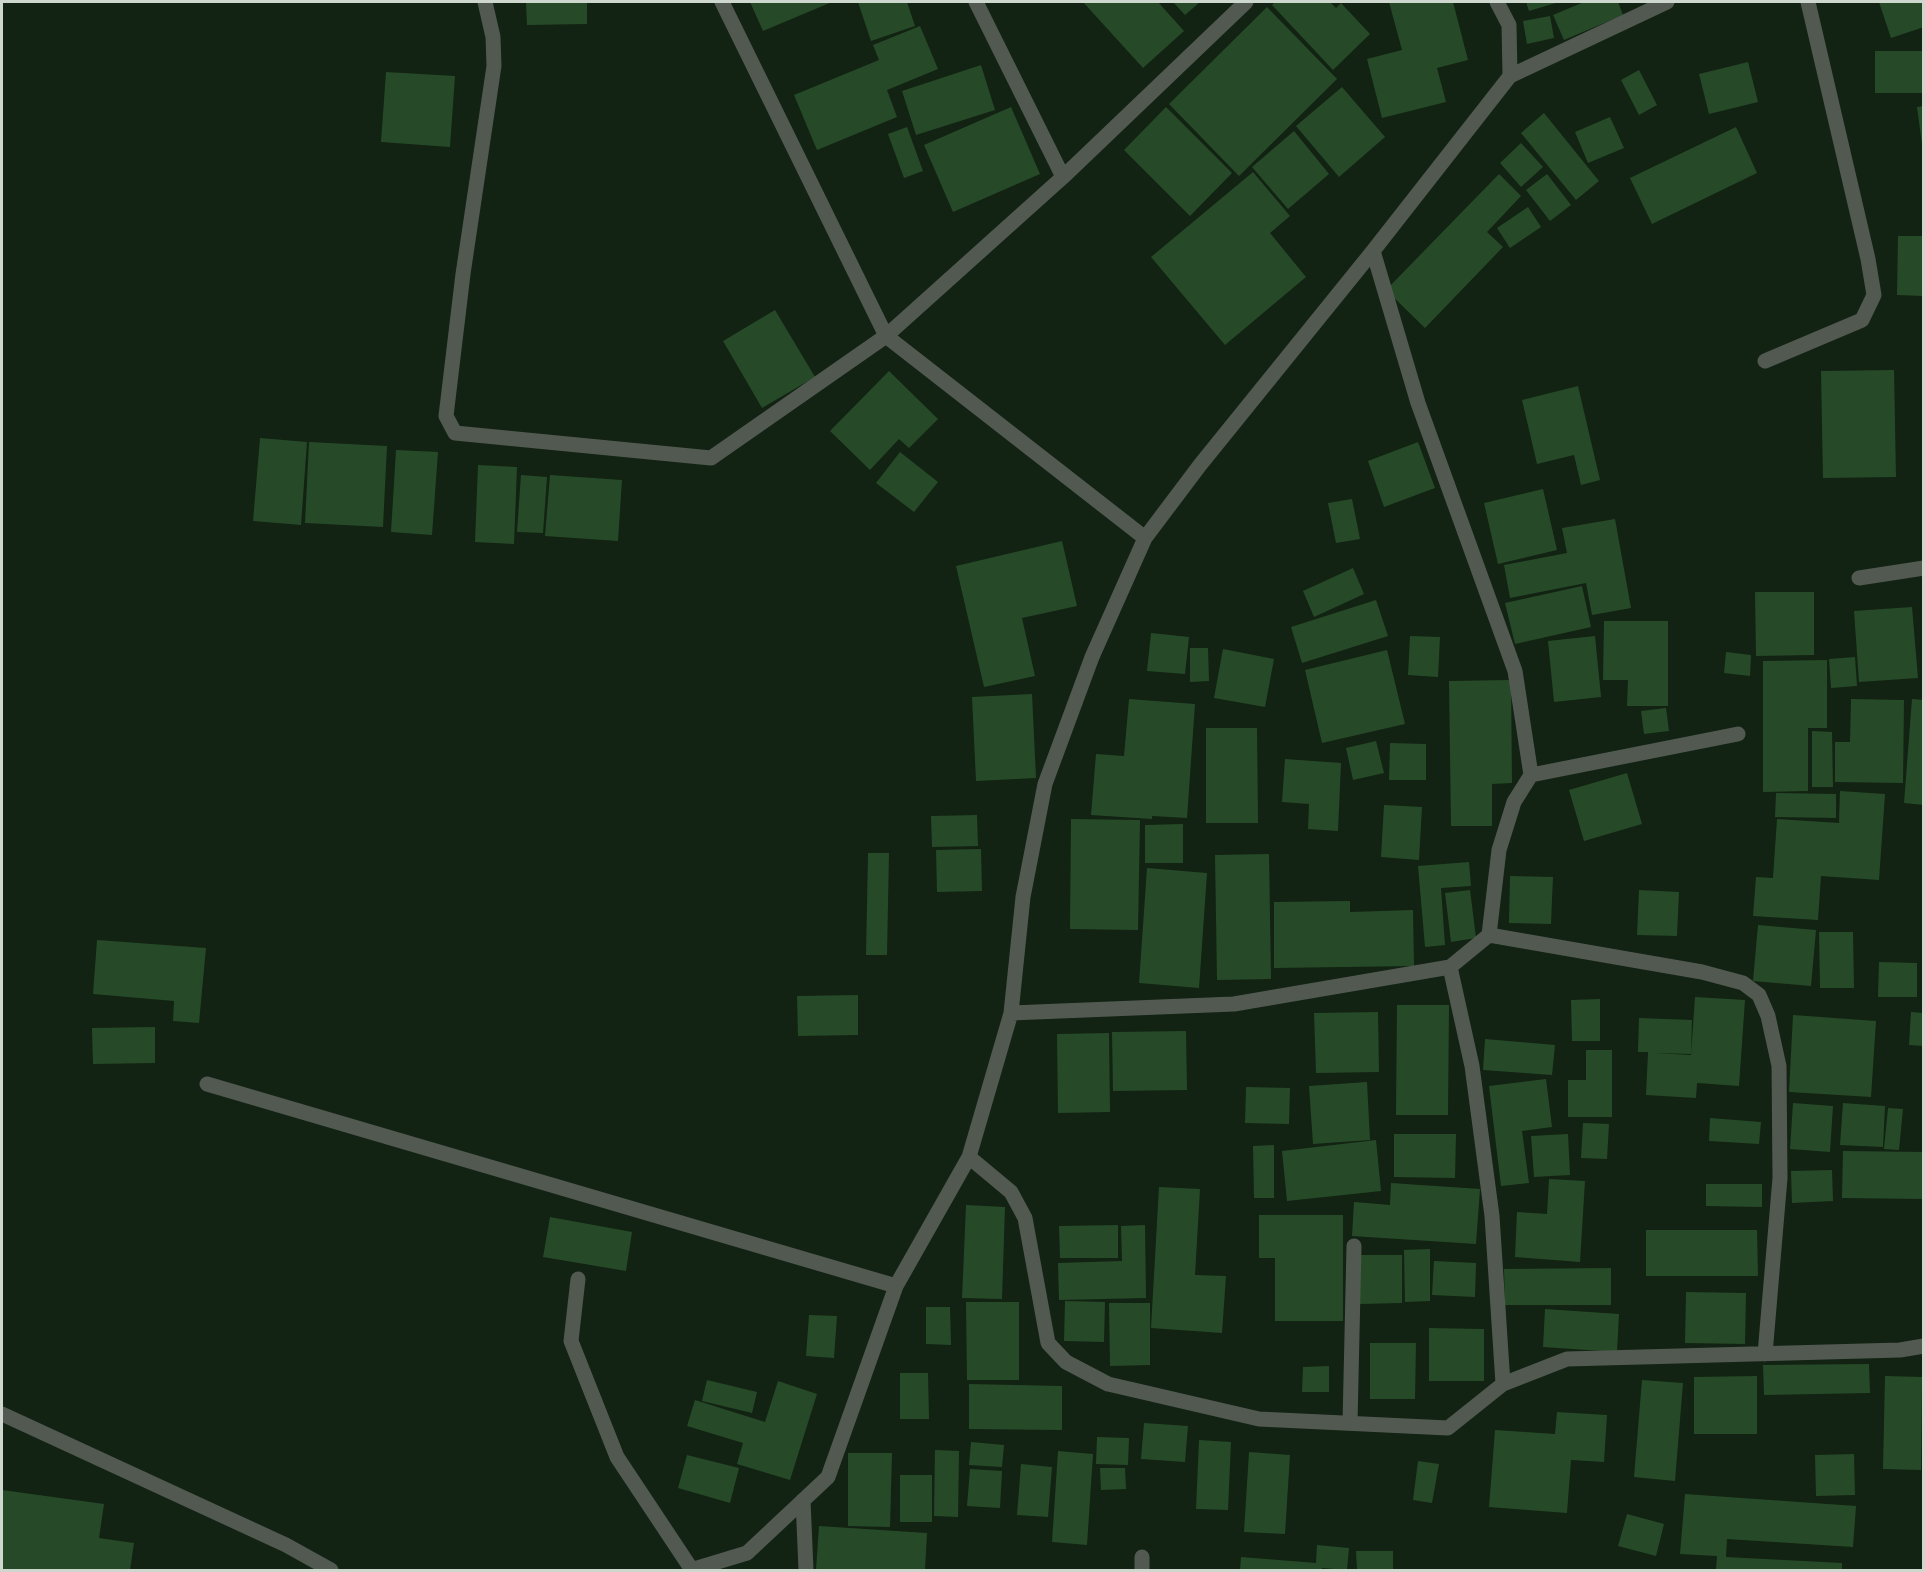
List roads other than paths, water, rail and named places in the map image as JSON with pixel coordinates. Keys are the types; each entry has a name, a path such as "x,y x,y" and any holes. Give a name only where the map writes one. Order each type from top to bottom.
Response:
{"street":[{"path":"485,2 493,37 494,66 463,274 446,416 454,433 711,458 886,336 1063,177 1246,2"},
{"path":"722,2 886,336 1145,538"},
{"path":"976,2 1063,177"},
{"path":"1497,2 1509,25 1510,76"},
{"path":"578,1279 571,1341 617,1457 692,1570 747,1553 828,1477 896,1286 969,1157 1011,1013 1023,897 1046,784 1092,657 1145,538 1200,465 1373,251 1510,76 1667,2"},
{"path":"1765,361 1862,320 1874,295 1868,259 1808,2"},
{"path":"1011,1013 1234,1004 1450,967 1489,935 1499,850 1514,802 1531,775 1515,671 1418,403 1373,251"},
{"path":"1859,578 1923,568"},
{"path":"1531,775 1738,734"},
{"path":"1489,935 1702,972 1743,983 1759,995 1768,1016 1779,1066 1780,1178 1765,1354"},
{"path":"1450,967 1472,1066 1492,1216 1503,1384"},
{"path":"207,1084 896,1286"},
{"path":"969,1157 1011,1192 1025,1218 1048,1343 1066,1362 1108,1384 1259,1419 1448,1428 1503,1384 1567,1359 1900,1350 1923,1346"},
{"path":"1350,1423 1354,1246"},
{"path":"2,1414 286,1545 331,1570"},
{"path":"803,1500 806,1570"}]}
